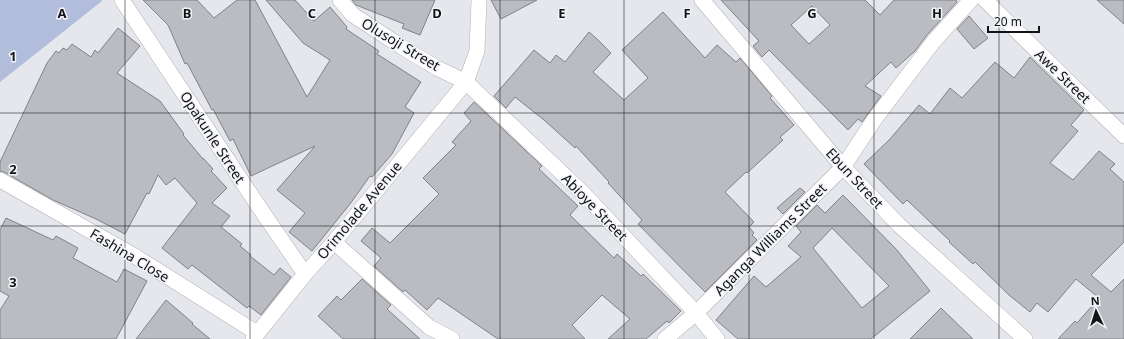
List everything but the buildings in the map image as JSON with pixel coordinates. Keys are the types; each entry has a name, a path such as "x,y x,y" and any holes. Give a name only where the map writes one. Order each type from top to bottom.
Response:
{"street":[{"name":"Opakunle Street","path":"122,0 305,274"},
{"name":"Olusoji Street","path":"340,0 353,15 359,19 438,68 466,82"},
{"name":"Orimolade Avenue","path":"255,336 466,82 477,51 479,0"},
{"name":"Ebun Street","path":"702,0 843,167 899,225 1024,339"},
{"name":"Aganga Williams Street","path":"665,339 696,313 843,167 874,120 934,41 971,0"},
{"name":"Awe Street","path":"985,0 1124,136"},
{"name":"Abioye Street","path":"466,82 582,192 696,313 717,339"},
{"name":"Fashina Close","path":"0,180 133,255 255,336"},
{"path":"334,242 429,327 452,339"}],"shaded area":[{"path":"0,0 101,0 102,1 0,82"}]}
